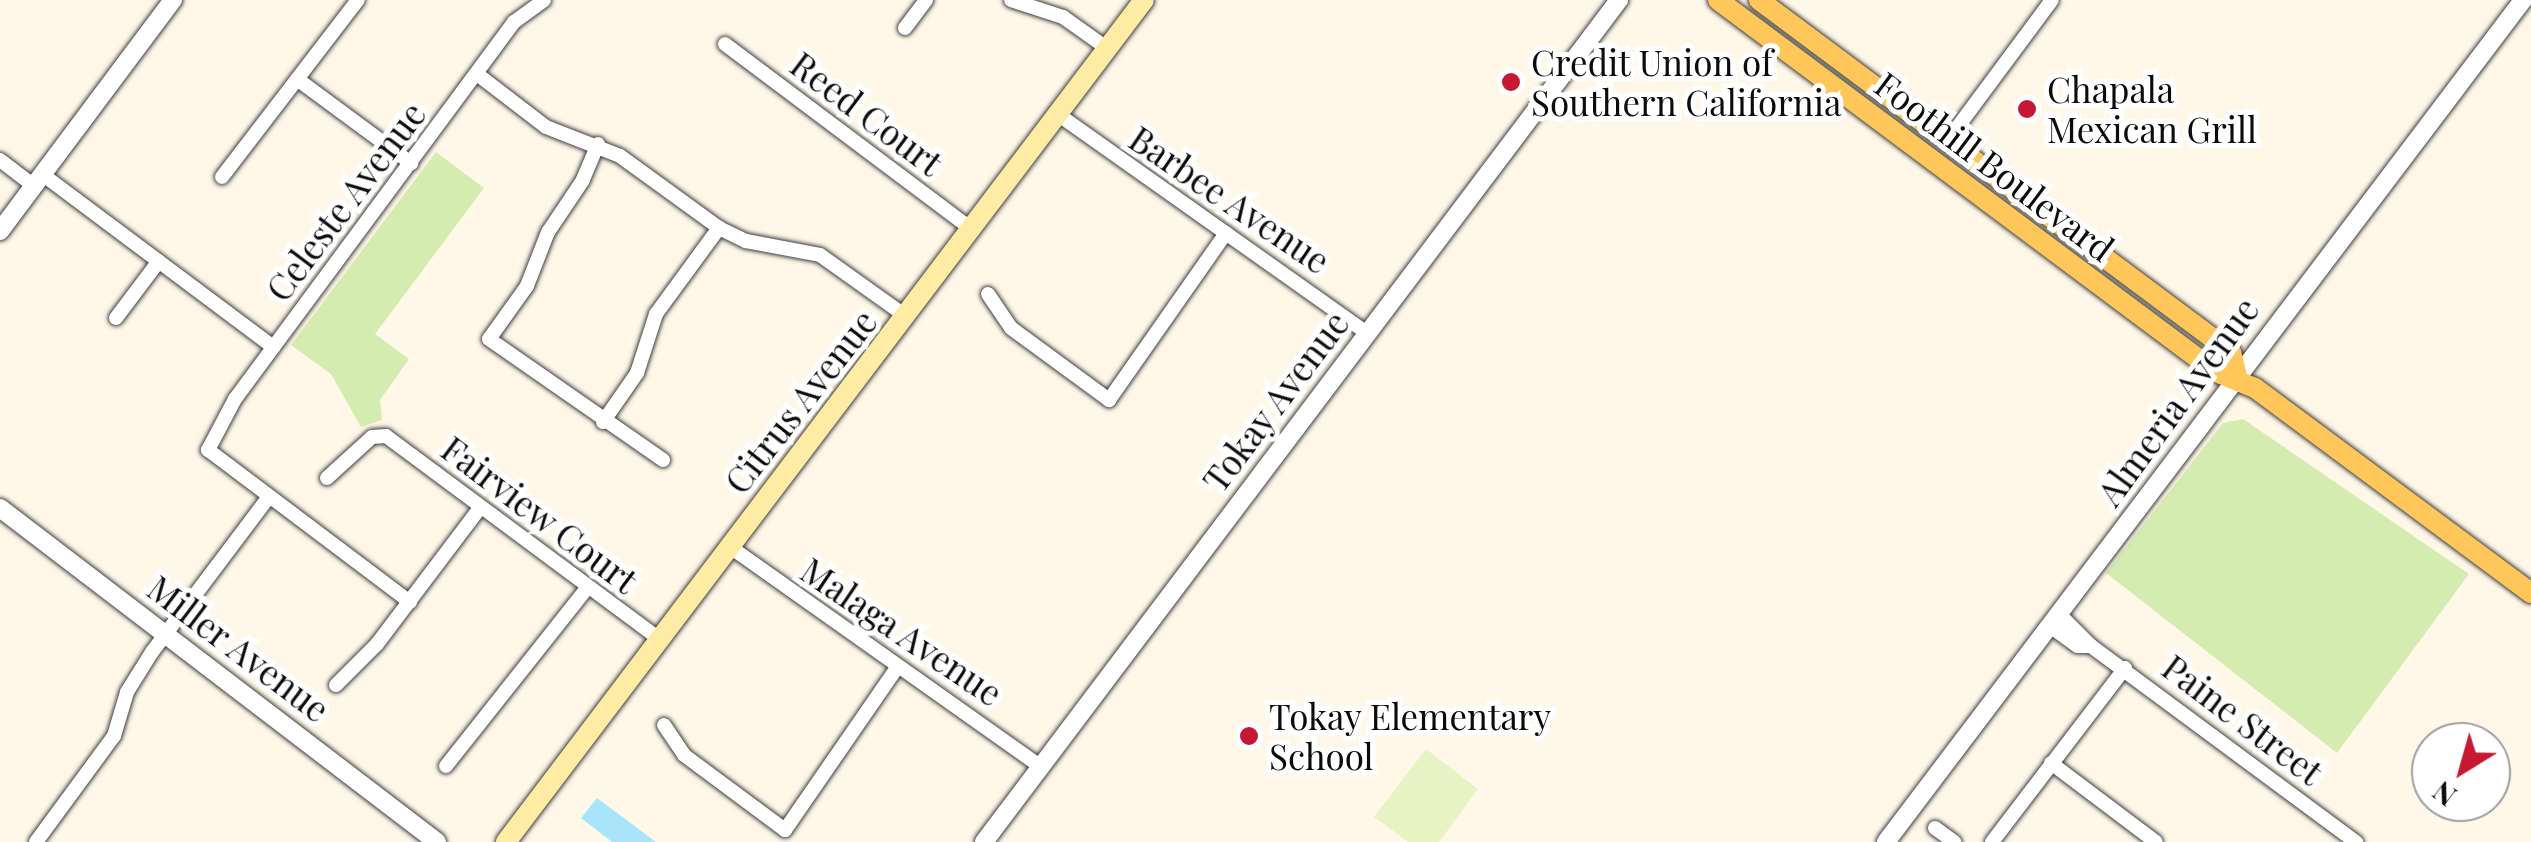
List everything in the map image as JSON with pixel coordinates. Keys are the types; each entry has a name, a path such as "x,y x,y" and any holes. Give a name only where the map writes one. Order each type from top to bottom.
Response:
{"main road":[{"name":"Citrus Avenue","path":"506,842 1144,0"},
{"name":"Foothill Boulevard","path":"1718,0 2203,362 2237,376 2531,593"},
{"name":"Foothill Boulevard","path":"1759,0 2232,352 2237,376"}],"street":[{"path":"0,231 173,0"},
{"path":"222,177 358,0"},
{"name":"Celeste Avenue","path":"269,497 208,450 274,347 514,22 544,0"},
{"path":"904,28 926,0"},
{"path":"1010,0 1062,17 1108,49"},
{"name":"Tokay Avenue","path":"984,842 1618,0"},
{"path":"1948,140 2052,0"},
{"name":"Almeria Avenue","path":"1886,842 2523,0"},
{"name":"Reed Court","path":"724,44 973,230"},
{"path":"477,74 546,127 598,144 719,228 746,241 820,255 906,317"},
{"path":"297,79 411,163"},
{"name":"Barbee Avenue","path":"1059,115 1367,333"},
{"path":"598,144 583,180 548,232 528,286 489,340 663,460"},
{"path":"0,160 38,180 159,261 274,347"},
{"path":"603,422 637,373 656,314 719,228"},
{"path":"988,294 1012,328 1109,400 1226,233"},
{"path":"116,318 159,261"},
{"name":"Fairview Court","path":"327,478 372,437 386,436 658,638"},
{"path":"36,842 114,736 127,692 269,497 410,602"},
{"name":"Miller Avenue","path":"0,508 437,842"},
{"path":"336,685 410,602 480,508"},
{"name":"Malaga Avenue","path":"729,546 1041,767"},
{"path":"446,766 588,587"},
{"name":"Paine Street","path":"2054,620 2078,646 2092,646 2125,668 2356,842"},
{"path":"664,725 684,755 785,830 898,666"},
{"path":"1992,842 2125,668"},
{"path":"2051,763 2156,842"},
{"path":"1936,828 1954,842"}],"green space":[{"path":"436,152 484,188 375,334 409,359 380,400 382,420 361,427 331,374 291,345"},
{"path":"2243,419 2469,574 2337,753 2106,573 2223,423"},
{"path":"1426,749 1478,789 1439,842 1408,842 1374,817"}],"water":[{"path":"597,798 656,842 612,842 581,818"}],"place":[{"name":"Credit Union of Southern California","path":"1511,82"},
{"name":"Chapala Mexican Grill","path":"2027,109"},
{"name":"Tokay Elementary School","path":"1249,736"}]}
